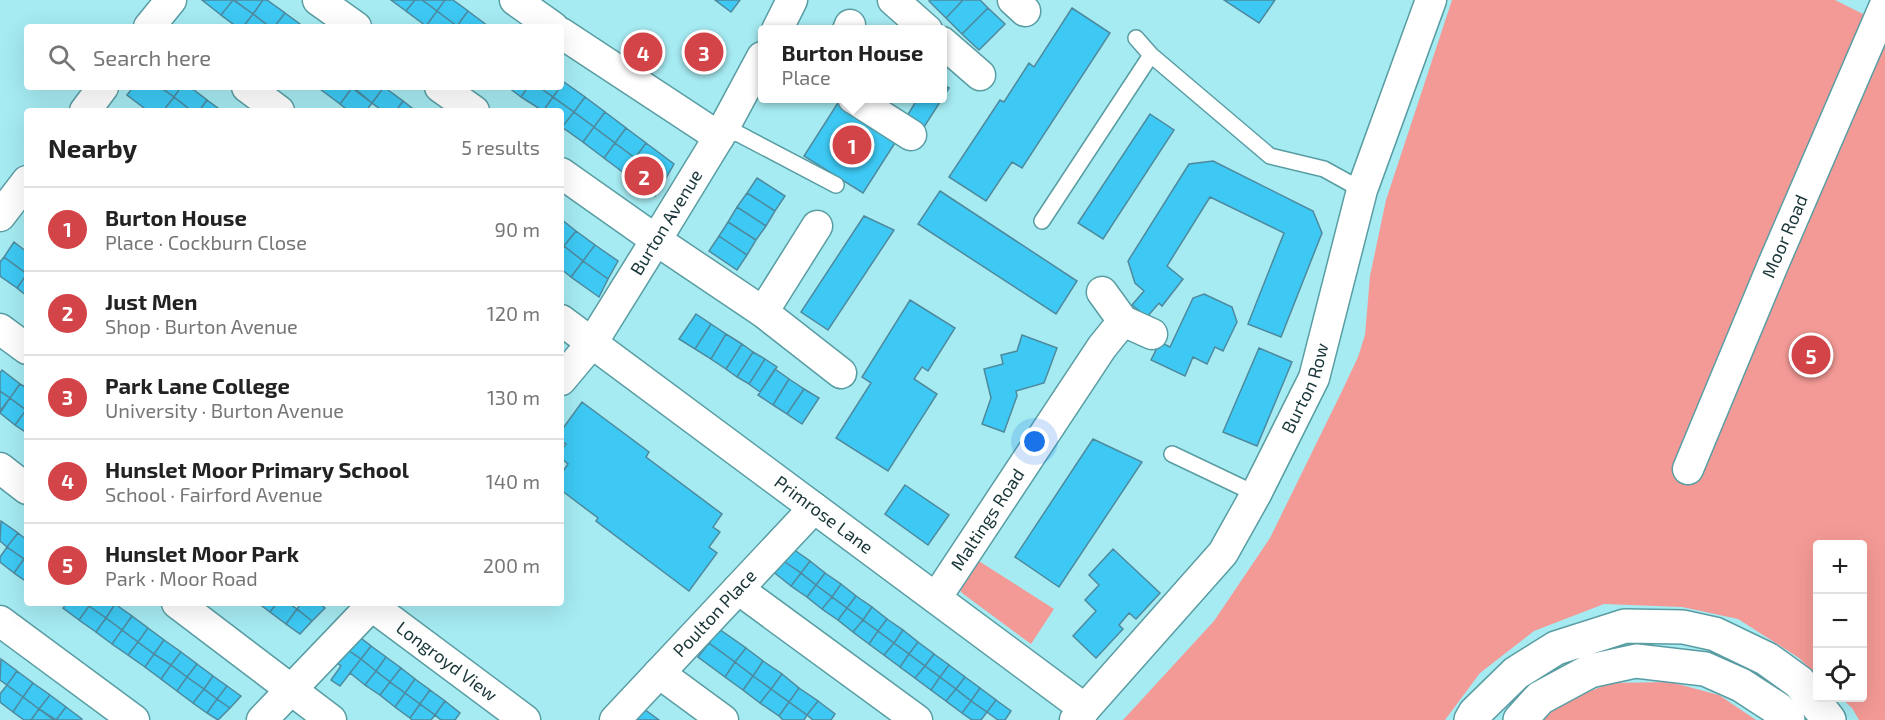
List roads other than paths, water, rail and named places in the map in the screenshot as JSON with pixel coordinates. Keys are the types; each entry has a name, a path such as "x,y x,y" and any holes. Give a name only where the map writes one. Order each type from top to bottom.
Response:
{"highway":[{"path":"1472,720 1475,713 1516,673 1556,648 1625,626 1683,627 1715,634 1767,659 1799,682 1829,720"},
{"path":"1520,720 1540,698 1590,671 1636,661 1705,669 1741,685 1778,709 1788,720"}],"street":[{"path":"318,0 352,24"},
{"path":"780,25 792,0"},
{"path":"893,0 921,25"},
{"name":"Burton Row","path":"1080,715 1223,553 1256,494 1314,378 1362,190 1431,0"},
{"name":"Moor Road","path":"1688,470 1885,5"},
{"path":"564,35 719,137"},
{"path":"947,46 980,75"},
{"name":"Burton Avenue","path":"564,376 592,343 719,137 758,64"},
{"path":"251,90 275,108"},
{"path":"444,90 470,108"},
{"path":"859,103 911,135"},
{"path":"564,174 763,312 841,373"},
{"path":"763,312 817,226"},
{"path":"1102,292 1123,321 1152,334"},
{"name":"Maltings Road","path":"936,598 1102,347 1123,321"},
{"name":"Primrose Lane","path":"564,322 936,598 1080,715"},
{"path":"0,328 24,347"},
{"path":"0,468 24,487"},
{"name":"Poulton Place","path":"615,720 814,508"},
{"path":"738,589 917,720"},
{"path":"181,606 332,720"},
{"path":"262,720 369,606"},
{"name":"Longroyd View","path":"374,606 525,720"},
{"path":"0,621 134,720"},
{"path":"659,673 723,720"}],"lane":[{"path":"1136,38 1151,55 1270,156 1324,168 1362,190"},
{"path":"1042,221 1151,55"},
{"path":"719,137 737,133 837,185"},
{"path":"1172,454 1256,494"}],"place":[{"name":"Hunslet Moor Primary School","path":"643,52"},
{"name":"Park Lane College","path":"704,52"},
{"name":"Burton House","path":"852,145"},
{"name":"Just Men","path":"644,176"},
{"name":"Hunslet Moor Park","path":"1811,355"}]}
